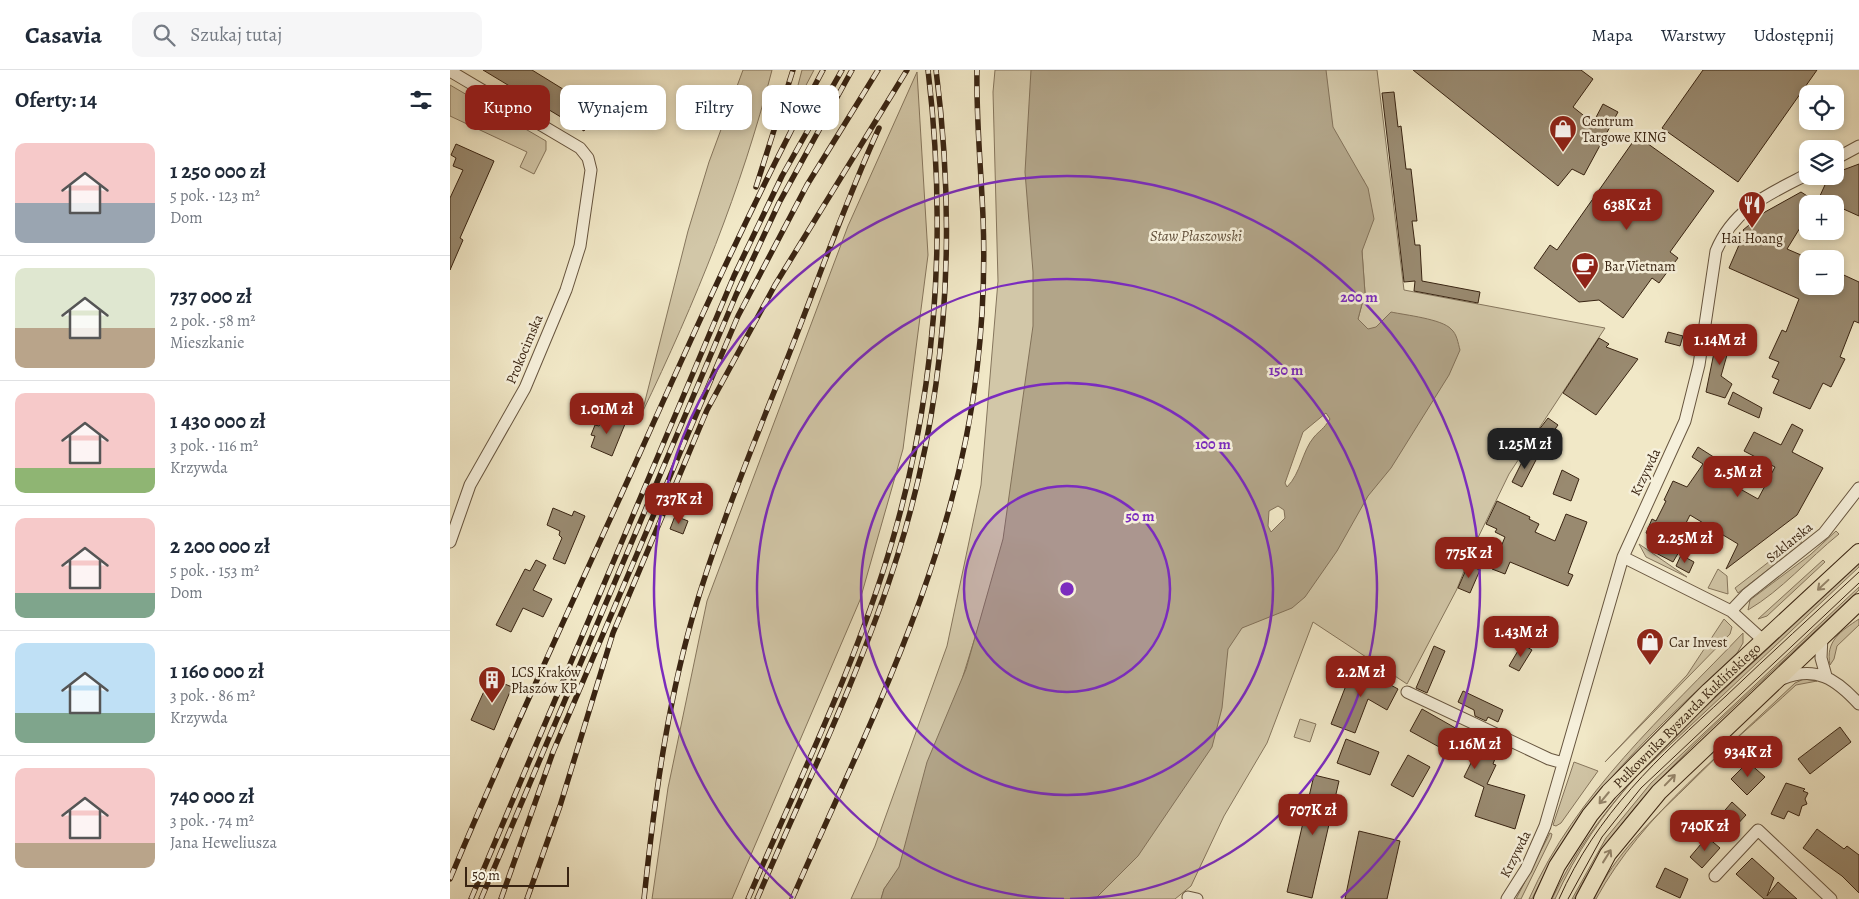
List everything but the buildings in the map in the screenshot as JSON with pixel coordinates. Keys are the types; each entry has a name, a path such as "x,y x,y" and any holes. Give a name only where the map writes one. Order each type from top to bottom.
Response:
{"main road":[{"name":"Pułkownika Ryszarda Kuklińskiego","path":"1542,899 1557,866 1590,815 1609,792 1709,691 1859,552"},
{"path":"1584,899 1608,854 1637,816 1682,768 1859,602"}],"street":[{"name":"Prokocimska","path":"450,71 580,148 588,158 591,170 580,246 566,290 525,388 470,485 450,542"},
{"path":"1844,154 1859,146"},
{"name":"Krzywda","path":"1507,899 1526,869 1538,844 1623,557 1673,448 1689,408 1699,365 1716,251 1722,236 1736,218 1751,206 1799,179"},
{"name":"Szklarska","path":"1731,611 1747,594 1824,533 1859,488"},
{"path":"1623,557 1731,611 1764,641"},
{"path":"1839,621 1859,612"},
{"path":"1822,636 1821,658 1826,676"},
{"path":"1773,682 1804,672 1826,676 1859,704"},
{"path":"1407,692 1549,759 1563,763"},
{"path":"1715,876 1758,830 1831,899"}],"shaded area":[{"path":"743,70 772,70 768,85 762,85 760,114 716,245 662,372 642,413 688,231 721,130 752,130 752,85 737,85"},
{"path":"802,70 814,70 806,85 798,85"},
{"path":"995,70 1048,70 1043,260 1011,522 963,676 964,707 919,841 884,889 881,899 851,899 875,846 947,646 981,485 998,281 993,92"},
{"path":"1229,70 1377,70 1404,290 1605,328 1509,474 1473,548 1457,589 1407,684 1313,622 1267,743 1224,816 1191,886 1175,899 1058,899 1181,691 1264,605 1368,329 1358,319 1365,293 1362,251 1364,181 1355,168"},
{"path":"917,72 928,255 903,449 860,600 732,899 652,899 668,788 707,601 848,226"},
{"path":"450,85 465,94 465,123 450,116"},
{"path":"480,130 527,130 546,141 546,150 534,174 520,167 527,152"},
{"path":"1836,531 1839,534 1795,574 1748,610 1750,600 1810,555"},
{"path":"1797,534 1802,536 1801,544 1738,593 1735,588 1792,544 1791,538"},
{"path":"1639,544 1687,577 1646,557"},
{"path":"1823,560 1825,562 1767,616 1758,619"},
{"path":"1859,564 1859,567 1637,776 1591,834 1555,899 1552,899 1587,838 1608,810 1630,783 1704,708"},
{"path":"1718,569 1727,576 1728,594 1708,588"},
{"path":"1859,587 1859,590 1668,771 1607,844 1589,871 1574,899 1572,899 1606,838 1651,783"},
{"path":"1724,619 1732,627 1730,634 1605,762 1687,675"},
{"path":"1859,619 1859,625 1837,646 1834,659 1830,665 1829,657 1832,643 1841,632"},
{"path":"1743,633 1743,643 1737,653 1649,737 1597,796 1573,827 1551,862 1532,899 1529,899 1548,861 1571,824 1597,790 1624,757"},
{"path":"1804,679 1817,681 1796,685 1726,748 1795,683"},
{"path":"1300,719 1316,724 1310,742 1294,737"},
{"path":"1726,748 1699,775 1660,812 1687,784"},
{"path":"1574,762 1598,771 1561,823 1556,826 1553,825"},
{"path":"1660,812 1637,838 1615,868 1596,899 1594,899 1612,867 1634,839"},
{"path":"1550,833 1552,834 1551,838 1521,899 1516,899"}],"water":[{"name":"Staw Płaszowski","path":"1031,70 1326,70 1333,127 1368,188 1374,219 1362,251 1365,293 1358,319 1368,329 1376,327 1391,312 1432,320 1453,331 1460,350 1449,375 1391,468 1368,496 1337,551 1305,597 1292,608 1242,628 1228,649 1222,708 1212,747 1138,856 1095,899 881,899 884,889 899,867 927,762 966,669 1003,539 1033,326 1033,272 1025,172","holes":["1326,413 1330,419 1310,443 1292,481 1287,487 1285,483 1303,432","1278,506 1284,510 1285,518 1271,532 1268,526 1269,511"]}],"tram line":[{"path":"1559,899 1574,868 1592,840 1631,788 1677,742 1859,572"},
{"path":"1568,899 1602,837 1641,788 1859,583"}],"railway":[{"path":"756,187 793,70"},
{"path":"450,879 515,729 697,326 796,120 823,70"},
{"path":"471,899 734,276 782,176 842,70"},
{"path":"481,899 736,295 779,203 852,70"},
{"path":"501,899 553,752 738,316 807,185 878,70"},
{"path":"527,899 560,806 613,633 707,410 775,285 907,70"},
{"path":"748,899 844,678 878,588 907,484 919,426 928,367 937,249 937,189 928,70"},
{"path":"757,899 832,728 867,642 898,554 915,495 928,435 937,375 946,253 946,192 936,70"},
{"path":"792,899 905,641 929,575 950,508 966,440 977,369 984,274 977,70"},
{"path":"644,899 662,758 675,688 692,619 714,549 740,480 845,208 879,128"}],"place":[{"name":"Centrum Targowe KING","path":"1563,153"},
{"name":"Hai Hoang","path":"1752,229"},
{"name":"Bar Vietnam","path":"1585,290"},
{"name":"Car Invest","path":"1650,666"},
{"name":"LCS Kraków Płaszów KP","path":"492,704"}]}
